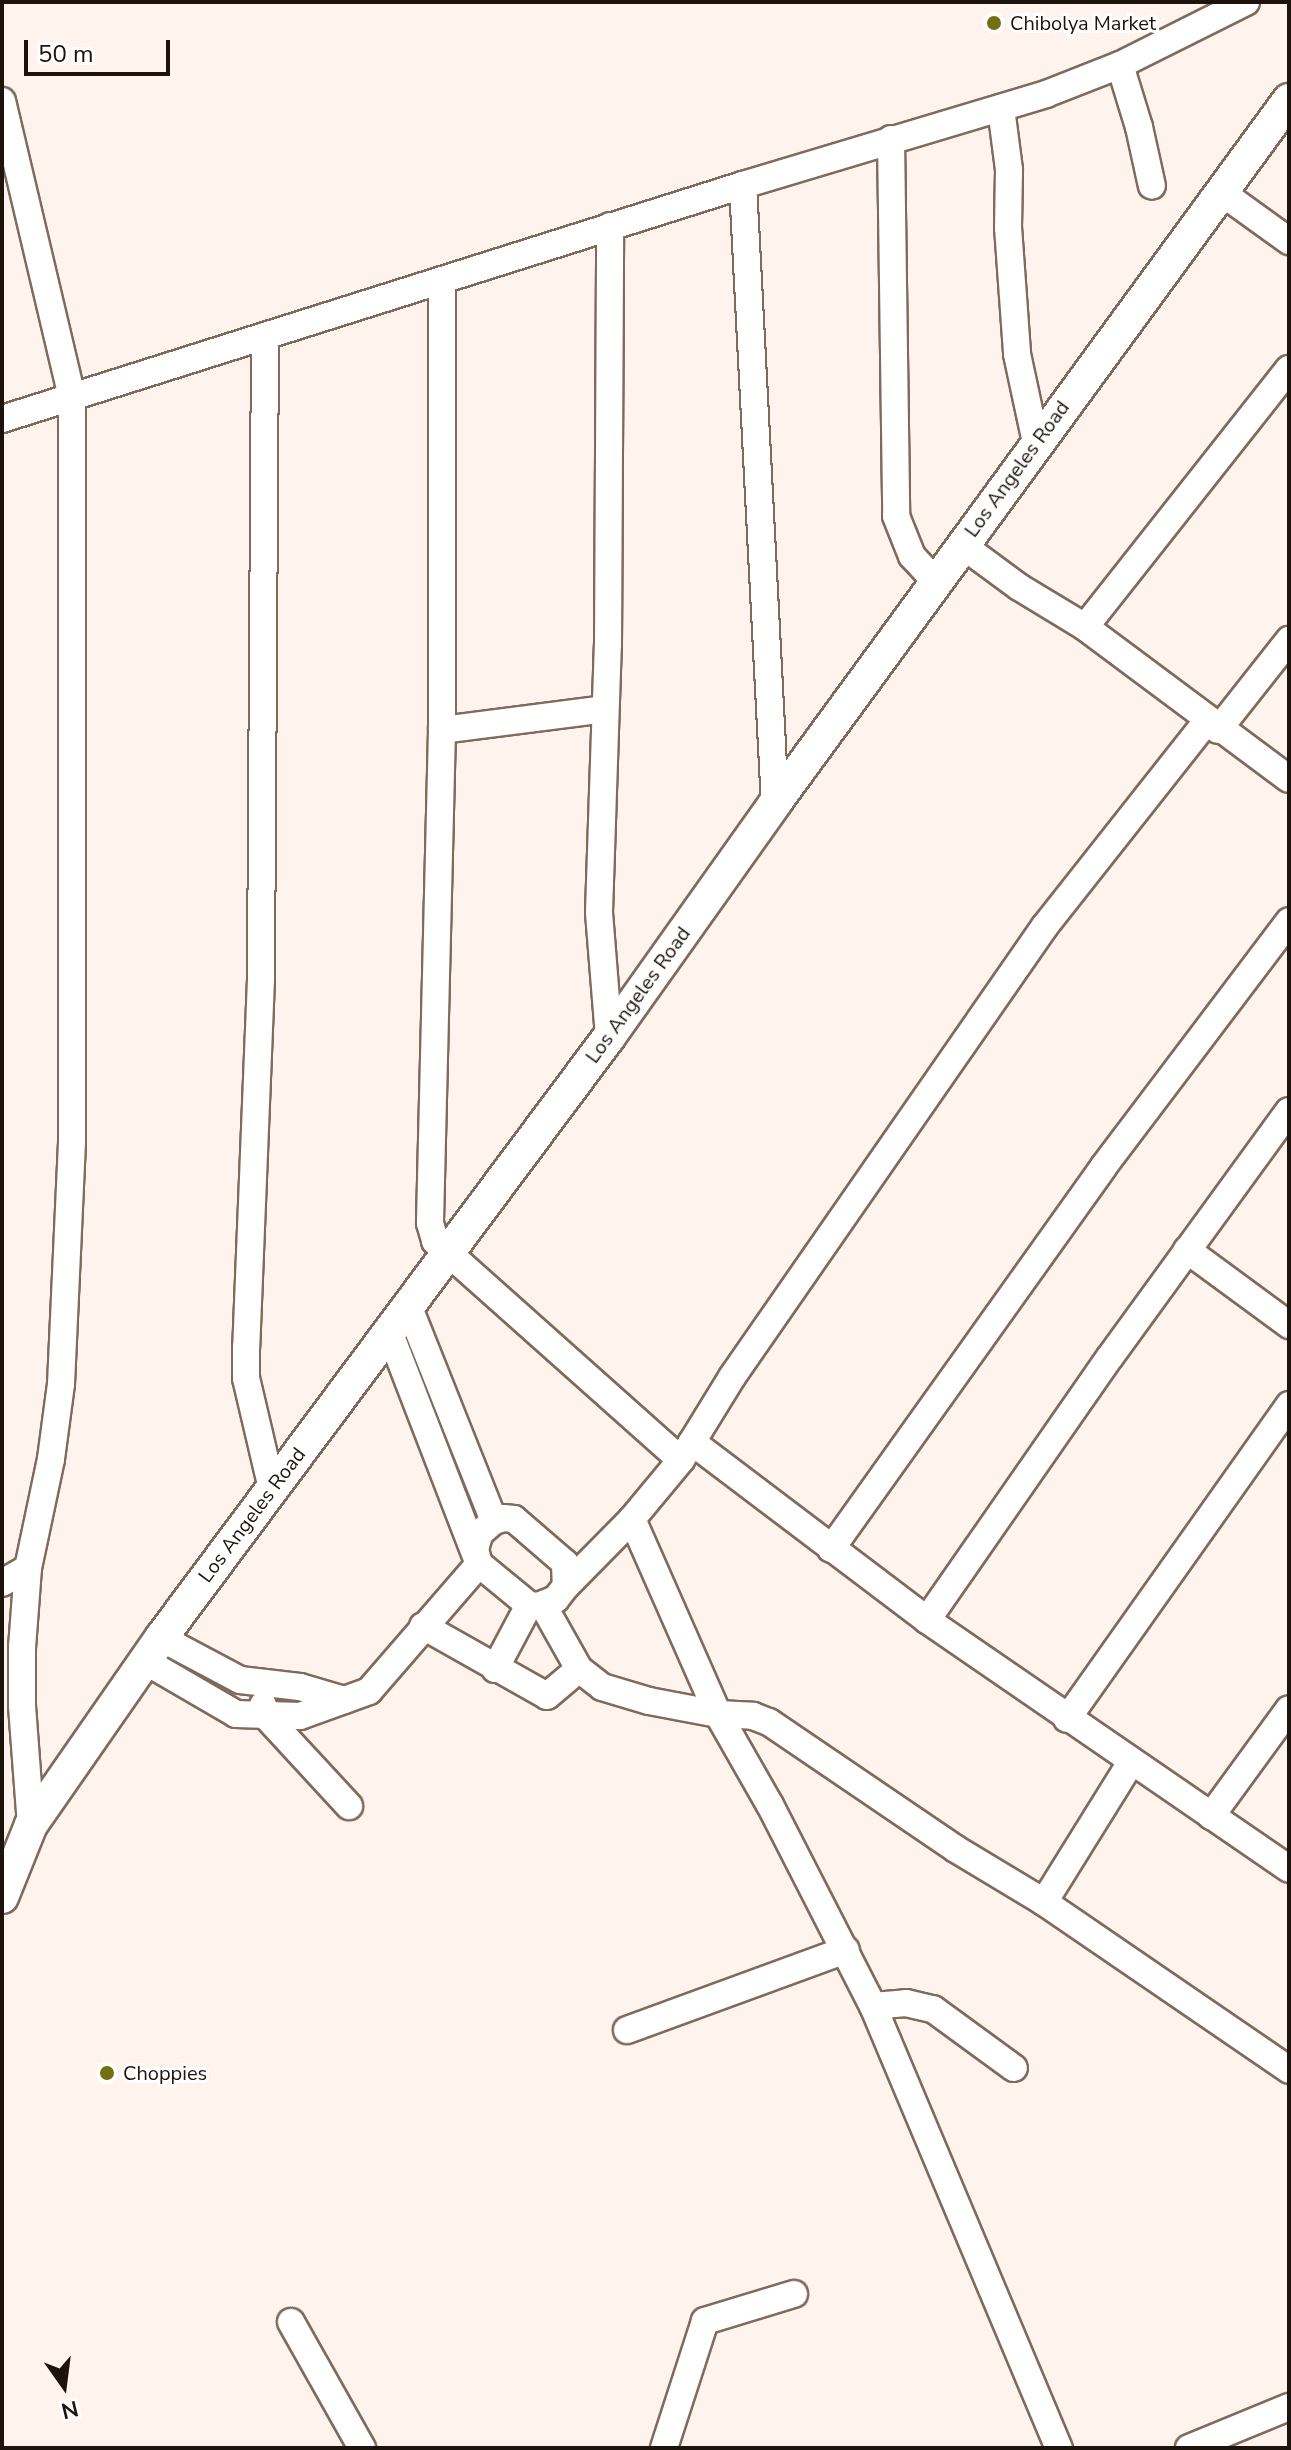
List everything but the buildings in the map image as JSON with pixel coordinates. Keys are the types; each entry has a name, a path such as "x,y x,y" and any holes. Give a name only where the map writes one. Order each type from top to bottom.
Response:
{"main road":[{"name":"Los Angeles Road","path":"2,1897 31,1825 153,1649 609,1037 1036,443 1289,100"}],"street":[{"path":"2,419 610,226 1001,108 1120,65 1246,2"},
{"path":"1120,65 1139,127 1152,186"},
{"path":"2,101 72,397 72,1142 61,1384 51,1459 28,1568 22,1706 31,1825"},
{"path":"1001,108 1009,170 1008,227 1017,354 1036,443"},
{"path":"891,139 896,516 912,556 936,582"},
{"path":"743,185 775,803"},
{"path":"1221,192 1289,241"},
{"path":"609,1037 599,912 605,709 610,226"},
{"path":"442,280 442,730 429,1195 435,1241 687,1451 831,1549 1067,1719 1289,1869"},
{"path":"265,336 261,979 246,1378 272,1489"},
{"path":"1085,627 1289,369"},
{"path":"962,545 1019,587 1085,627 1212,726 1289,779"},
{"path":"495,1669 536,1605 556,1599 566,1574 597,1554 632,1519 687,1451 732,1377 1045,926 1212,726 1289,640"},
{"path":"442,730 605,709"},
{"path":"831,1549 1095,1178 1289,921"},
{"path":"927,1620 1187,1250 1289,1111"},
{"path":"1187,1250 1289,1325"},
{"path":"408,1305 494,1521"},
{"path":"389,1331 478,1561 536,1605 579,1669 602,1687 649,1701 718,1714 753,1716 769,1722 956,1849 1044,1902 1289,2070"},
{"path":"1067,1719 1289,1405"},
{"path":"153,1649 236,1714 300,1716 369,1691 478,1561 480,1533 494,1521 514,1519 566,1574"},
{"path":"632,1519 718,1714 770,1805 873,2006 1059,2448"},
{"path":"2,1583 28,1568"},
{"path":"423,1626 547,1696 579,1669"},
{"path":"153,1649 240,1680 300,1687 344,1700"},
{"path":"259,1682 265,1715 349,1806"},
{"path":"1211,1816 1289,1709"},
{"path":"1044,1902 1131,1762"},
{"path":"627,2030 846,1950"},
{"path":"873,2006 906,2003 933,2009 1014,2068"},
{"path":"664,2448 705,2321 794,2294"},
{"path":"291,2322 362,2448"},
{"path":"1189,2448 1289,2407"}],"place":[{"name":"Chibolya Market","path":"994,23"},
{"name":"Choppies","path":"107,2073"}]}
